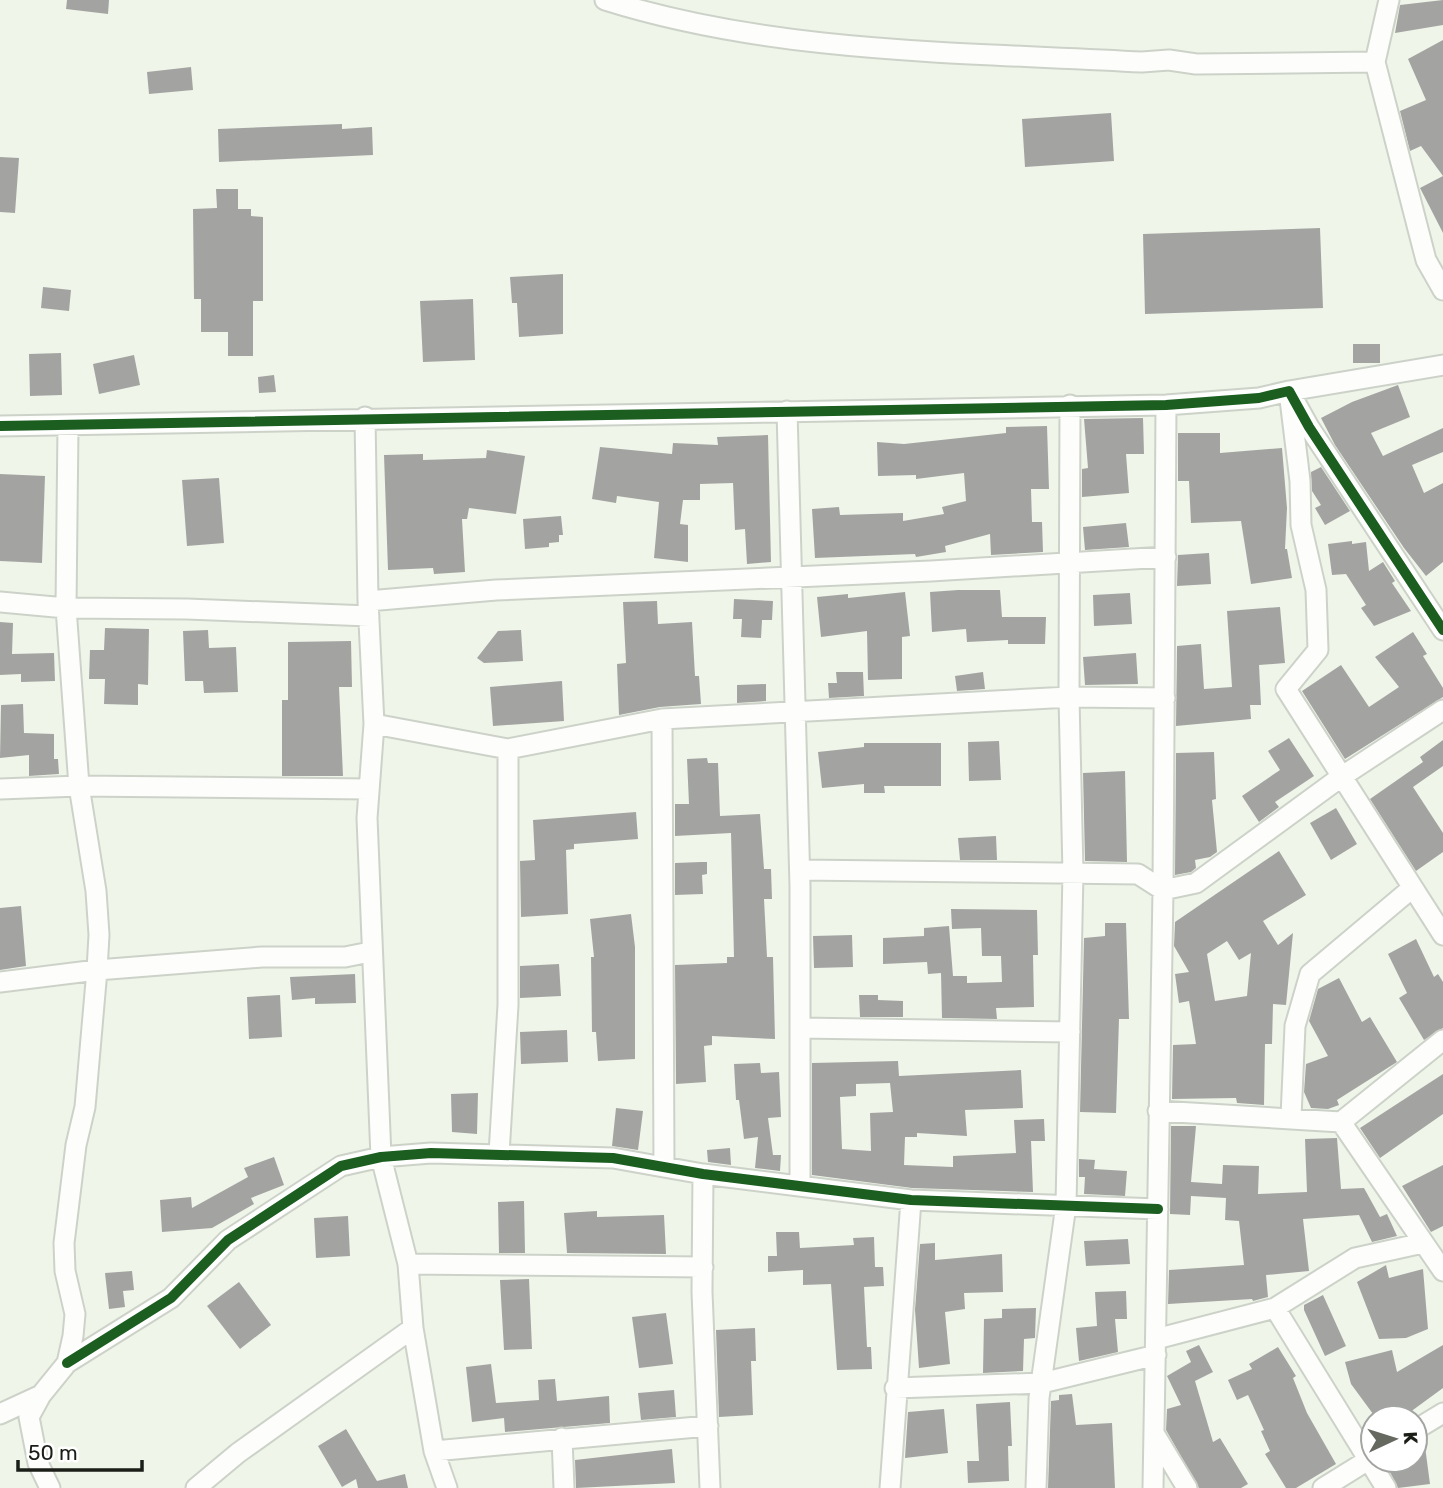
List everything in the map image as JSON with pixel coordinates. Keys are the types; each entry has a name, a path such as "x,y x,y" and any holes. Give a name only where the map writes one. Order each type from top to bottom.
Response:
{"street":[{"path":"605,0 663,18 774,38 900,49 1142,62 1169,60 1196,64 1375,62"},
{"path":"1389,0 1375,62 1426,260 1443,290"},
{"path":"0,426 365,417 1166,405 1259,398 1443,365"},
{"path":"1289,391 1309,426 1443,630"},
{"path":"1289,391 1300,481 1301,525 1315,590 1318,650 1286,690 1411,889 1443,935"},
{"path":"1036,1488 1039,1398 1066,1205 1073,873 1069,697 1070,405"},
{"path":"1153,1488 1163,890 1166,405"},
{"path":"788,411 800,870 800,1186"},
{"path":"365,417 368,609 374,724 369,789 370,953 381,1157 408,1264 412,1328 435,1451 447,1488"},
{"path":"67,1363 75,1314 65,1271 64,1243 76,1145 87,1095 99,935 96,891 79,786 66,608 68,426"},
{"path":"0,602 66,608 368,609 496,590 1166,557"},
{"path":"374,724 508,749 662,719 1069,697 1165,698"},
{"path":"800,870 1138,874 1163,890 1196,883 1341,777 1443,710"},
{"path":"662,719 664,1167"},
{"path":"499,1154 508,1005 508,749"},
{"path":"0,789 79,786 369,789"},
{"path":"1291,1117 1295,1026 1310,974 1411,889"},
{"path":"0,982 97,970 262,957 345,957 370,953"},
{"path":"800,1028 1070,1032"},
{"path":"1158,1111 1341,1122 1443,1040"},
{"path":"1341,1122 1443,1271"},
{"path":"50,1488 38,1462 29,1418 41,1395 67,1363 171,1298 239,1233 341,1166 381,1157 431,1153 613,1158 703,1174 911,1200 1158,1209"},
{"path":"703,1174 710,1488"},
{"path":"890,1488 895,1388 911,1200"},
{"path":"895,1388 1042,1383 1275,1308 1355,1258 1423,1243"},
{"path":"408,1264 703,1267"},
{"path":"1275,1308 1359,1442"},
{"path":"196,1488 238,1452 412,1328"},
{"path":"0,1414 41,1395"},
{"path":"435,1451 708,1426"},
{"path":"1154,1433 1187,1488"},
{"path":"562,1438 564,1488"},
{"path":"1323,1488 1359,1466"}],"building":[{"path":"67,0 109,0 108,14 66,9"},
{"path":"1443,0 1443,25 1395,33 1400,5"},
{"path":"1443,40 1443,176 1421,146 1410,151 1400,111 1426,100 1408,59"},
{"path":"191,67 193,90 149,94 147,72"},
{"path":"1111,113 1114,161 1025,167 1022,119"},
{"path":"342,124 342,129 372,127 373,155 219,162 218,129"},
{"path":"0,157 19,158 15,213 0,212"},
{"path":"1443,176 1443,233 1420,188"},
{"path":"216,189 238,189 238,209 251,209 251,216 263,217 263,301 253,301 253,356 228,356 228,332 201,332 201,299 194,299 193,209 217,208"},
{"path":"1320,228 1323,308 1145,314 1143,234"},
{"path":"563,274 563,334 519,337 517,303 512,303 510,277"},
{"path":"43,287 71,290 69,311 41,308"},
{"path":"473,299 475,360 423,362 420,301"},
{"path":"1353,344 1380,344 1380,363 1353,363"},
{"path":"61,353 62,395 30,396 29,354"},
{"path":"134,355 140,385 99,394 93,364"},
{"path":"274,375 276,392 259,393 258,377"},
{"path":"1398,385 1410,417 1371,433 1383,456 1443,428 1443,452 1412,465 1424,493 1443,483 1443,562 1426,576 1335,445 1321,418 1352,402"},
{"path":"1143,418 1144,454 1126,454 1129,493 1082,497 1082,469 1088,468 1084,419"},
{"path":"1047,426 1049,489 1031,489 1032,522 1042,522 1043,552 991,555 990,534 945,546 946,552 916,557 915,554 815,558 812,509 839,507 840,515 903,513 903,521 944,514 942,507 966,501 964,473 916,479 916,475 878,476 877,442 904,444 1006,433 1006,427"},
{"path":"1178,433 1220,433 1220,453 1282,448 1287,508 1285,549 1292,578 1251,584 1241,521 1191,523 1189,481 1178,481"},
{"path":"768,435 771,562 747,564 745,529 735,530 733,483 700,484 700,500 683,500 680,524 688,525 688,562 654,558 659,502 617,496 616,503 592,499 600,447 672,454 673,443 718,445 717,437"},
{"path":"487,450 525,456 516,514 469,508 467,519 462,519 465,572 434,574 433,568 388,570 384,455 423,454 423,460 486,458"},
{"path":"1321,467 1350,511 1325,525 1315,508 1321,505 1312,491 1311,472"},
{"path":"0,474 45,476 42,563 0,561"},
{"path":"219,478 224,543 187,546 182,480"},
{"path":"561,516 563,535 559,535 559,542 549,543 549,547 525,549 523,519"},
{"path":"1126,523 1129,547 1085,550 1083,527"},
{"path":"1352,541 1352,544 1366,542 1369,571 1383,562 1395,581 1392,583 1411,611 1374,626 1361,608 1366,605 1346,574 1332,575 1328,544"},
{"path":"1209,553 1211,584 1177,586 1178,555"},
{"path":"1000,590 1002,617 1046,617 1045,644 1008,644 1008,640 967,642 966,629 932,632 930,592"},
{"path":"905,592 910,636 902,637 902,679 868,680 867,631 821,637 817,597 848,594 848,598"},
{"path":"1130,593 1132,624 1094,626 1093,595"},
{"path":"734,599 773,601 772,620 762,620 761,638 741,637 742,619 733,619"},
{"path":"657,601 658,624 692,622 695,676 699,676 701,704 660,707 619,715 617,664 626,663 623,602"},
{"path":"1280,607 1285,663 1259,665 1261,705 1250,705 1251,719 1176,726 1177,646 1201,644 1204,689 1232,687 1227,611"},
{"path":"0,622 13,623 12,654 54,653 55,681 21,682 21,674 0,675"},
{"path":"105,628 149,629 148,685 138,684 138,705 104,704 105,679 89,679 90,650 104,650"},
{"path":"208,630 209,648 236,647 238,692 204,693 203,681 185,681 183,631"},
{"path":"521,630 523,661 484,663 477,658 498,631"},
{"path":"1413,632 1427,654 1423,656 1443,688 1443,697 1345,759 1302,691 1341,665 1369,707 1399,687 1375,657"},
{"path":"351,641 352,687 339,687 343,776 282,776 282,700 288,700 288,642"},
{"path":"1136,653 1138,684 1085,685 1083,657"},
{"path":"836,672 863,672 864,696 829,698 828,683 837,683"},
{"path":"983,672 985,689 957,691 955,676"},
{"path":"562,681 564,721 493,726 490,687"},
{"path":"766,684 766,701 737,703 737,685"},
{"path":"23,704 24,733 54,734 54,759 58,759 59,774 29,776 29,755 0,758 1,705"},
{"path":"1289,738 1314,776 1275,802 1279,807 1259,822 1242,796 1280,770 1268,751"},
{"path":"1443,740 1443,766 1413,787 1443,833 1443,852 1416,871 1370,799 1423,762 1420,757"},
{"path":"999,741 1001,780 969,781 968,742"},
{"path":"864,743 941,743 941,786 884,786 885,793 864,793 864,784 822,788 818,752 864,747"},
{"path":"1214,752 1216,799 1212,800 1217,852 1210,857 1195,860 1196,868 1191,872 1175,875 1176,753"},
{"path":"707,758 708,763 718,763 720,816 760,814 764,869 771,869 772,899 764,899 767,957 773,957 775,1039 712,1036 712,1045 704,1046 706,1082 676,1084 675,965 727,963 727,957 734,957 731,833 675,836 675,804 689,804 687,759"},
{"path":"1125,771 1127,862 1085,861 1083,773"},
{"path":"1336,808 1357,844 1331,860 1310,823"},
{"path":"636,812 638,839 574,844 574,849 566,850 568,914 521,917 520,861 535,860 533,820"},
{"path":"996,836 997,860 960,860 958,838"},
{"path":"1279,851 1306,895 1263,921 1278,945 1293,933 1286,1005 1273,1004 1272,1044 1265,1044 1264,1105 1237,1103 1236,1098 1172,1099 1173,1045 1196,1044 1189,1001 1179,1003 1175,974 1189,972 1174,946 1175,922","holes":["1227,941 1239,960 1251,953 1247,996 1215,1001 1207,954"]},
{"path":"707,862 707,874 702,875 703,894 675,895 675,863"},
{"path":"21,906 26,966 0,970 0,908"},
{"path":"951,909 1037,910 1038,955 1033,955 1034,1007 996,1008 997,1019 942,1018 941,973 928,974 927,962 883,964 883,938 924,936 924,928 949,926 953,976 967,976 967,983 1002,982 1001,956 982,956 981,928 952,929"},
{"path":"631,914 635,947 635,1059 598,1061 596,1032 592,1032 591,957 594,957 590,919"},
{"path":"1105,923 1126,923 1129,1019 1119,1019 1116,1113 1080,1112 1084,938 1105,936"},
{"path":"852,935 853,967 814,968 813,936"},
{"path":"1416,939 1434,977 1438,974 1443,982 1443,1028 1424,1040 1399,998 1407,993 1388,954"},
{"path":"559,964 561,996 520,998 520,966"},
{"path":"355,974 356,1003 315,1004 315,998 292,1000 290,977"},
{"path":"1339,978 1362,1022 1370,1017 1397,1062 1337,1100 1339,1105 1328,1109 1311,1108 1304,1092 1306,1064 1328,1056 1309,1021 1318,989"},
{"path":"280,995 282,1037 249,1039 247,997"},
{"path":"859,995 878,995 878,1000 903,1001 903,1017 860,1017"},
{"path":"567,1030 568,1062 521,1064 520,1032"},
{"path":"898,1061 899,1076 1021,1070 1023,1108 965,1110 967,1136 917,1133 917,1137 905,1137 904,1165 953,1167 953,1156 1016,1153 1014,1120 1044,1119 1045,1141 1031,1141 1033,1192 912,1188 812,1175 812,1063","holes":["890,1083 893,1112 870,1113 871,1151 842,1149 840,1097 856,1096 856,1084"]},
{"path":"760,1063 761,1073 779,1072 781,1117 768,1118 773,1155 781,1155 780,1171 755,1168 758,1137 744,1139 739,1100 736,1100 734,1064"},
{"path":"1443,1074 1443,1114 1380,1158 1360,1128"},
{"path":"478,1093 477,1134 452,1132 451,1094"},
{"path":"616,1108 643,1111 638,1150 612,1146"},
{"path":"1171,1126 1196,1126 1191,1182 1222,1184 1223,1165 1259,1166 1258,1194 1307,1192 1305,1139 1337,1138 1341,1189 1364,1188 1380,1217 1387,1214 1397,1236 1372,1242 1359,1215 1303,1219 1309,1271 1266,1275 1268,1297 1253,1301 1168,1304 1169,1270 1244,1265 1239,1221 1225,1220 1226,1198 1191,1196 1190,1215 1170,1214"},
{"path":"730,1148 731,1165 708,1162 707,1150"},
{"path":"274,1157 284,1185 251,1198 254,1204 212,1228 162,1232 160,1200 191,1197 192,1208 248,1177 244,1168"},
{"path":"1079,1159 1095,1160 1094,1169 1127,1171 1125,1196 1084,1194 1085,1177 1079,1177"},
{"path":"1443,1165 1443,1226 1431,1232 1402,1186"},
{"path":"524,1201 525,1253 499,1253 498,1202"},
{"path":"597,1211 597,1217 664,1215 666,1254 567,1253 564,1213"},
{"path":"348,1216 350,1256 316,1258 314,1218"},
{"path":"776,1232 799,1232 800,1248 854,1245 853,1238 874,1237 875,1267 883,1267 884,1286 864,1287 867,1347 871,1347 872,1369 837,1370 831,1284 803,1285 803,1270 768,1272 768,1256 777,1256"},
{"path":"1128,1239 1130,1264 1086,1266 1084,1241"},
{"path":"935,1243 935,1260 1002,1254 1003,1292 964,1293 965,1309 945,1312 950,1364 919,1368 915,1310 920,1244"},
{"path":"1386,1265 1389,1278 1423,1269 1428,1329 1406,1338 1379,1339 1357,1282"},
{"path":"132,1271 134,1290 123,1291 125,1307 109,1309 105,1273"},
{"path":"529,1279 532,1349 504,1350 500,1280"},
{"path":"239,1282 271,1325 240,1349 207,1306"},
{"path":"1126,1291 1127,1319 1115,1319 1118,1352 1079,1361 1076,1328 1097,1326 1095,1292"},
{"path":"1323,1295 1346,1346 1325,1356 1304,1310 1304,1305"},
{"path":"1036,1308 1035,1338 1024,1339 1023,1371 983,1373 984,1319 1002,1318 1002,1309"},
{"path":"666,1313 673,1364 639,1368 632,1317"},
{"path":"755,1328 756,1361 751,1361 753,1415 719,1417 716,1330"},
{"path":"1199,1345 1213,1372 1195,1381 1213,1442 1220,1438 1248,1484 1241,1488 1199,1488 1166,1430 1167,1409 1181,1405 1167,1376 1191,1362 1186,1351"},
{"path":"1443,1345 1443,1388 1421,1404 1366,1404 1351,1384 1345,1362 1392,1350 1397,1372"},
{"path":"1278,1347 1296,1376 1293,1378 1307,1413 1336,1464 1296,1488 1286,1488 1265,1454 1270,1451 1261,1431 1264,1430 1248,1395 1237,1400 1228,1380 1252,1369 1249,1364"},
{"path":"491,1364 496,1403 539,1400 538,1380 555,1379 557,1401 609,1396 610,1423 505,1432 504,1418 472,1422 466,1367"},
{"path":"674,1390 676,1417 641,1420 638,1393"},
{"path":"1072,1394 1076,1425 1112,1423 1115,1488 1048,1488 1051,1401 1059,1400 1059,1395"},
{"path":"1010,1402 1012,1446 1008,1446 1009,1481 968,1483 967,1461 979,1461 976,1404"},
{"path":"944,1409 948,1453 905,1458 908,1412"},
{"path":"346,1429 377,1481 405,1474 408,1488 358,1488 356,1479 342,1487 318,1446"},
{"path":"672,1449 675,1483 576,1488 575,1460"},
{"path":"1391,1474 1429,1474 1430,1484 1398,1488"}],"cycle path":[{"path":"0,426 1166,405 1259,398 1289,391 1309,427 1443,630"},
{"path":"67,1363 171,1298 228,1240 341,1166 381,1157 431,1153 613,1158 703,1174 911,1200 1158,1209"}]}
